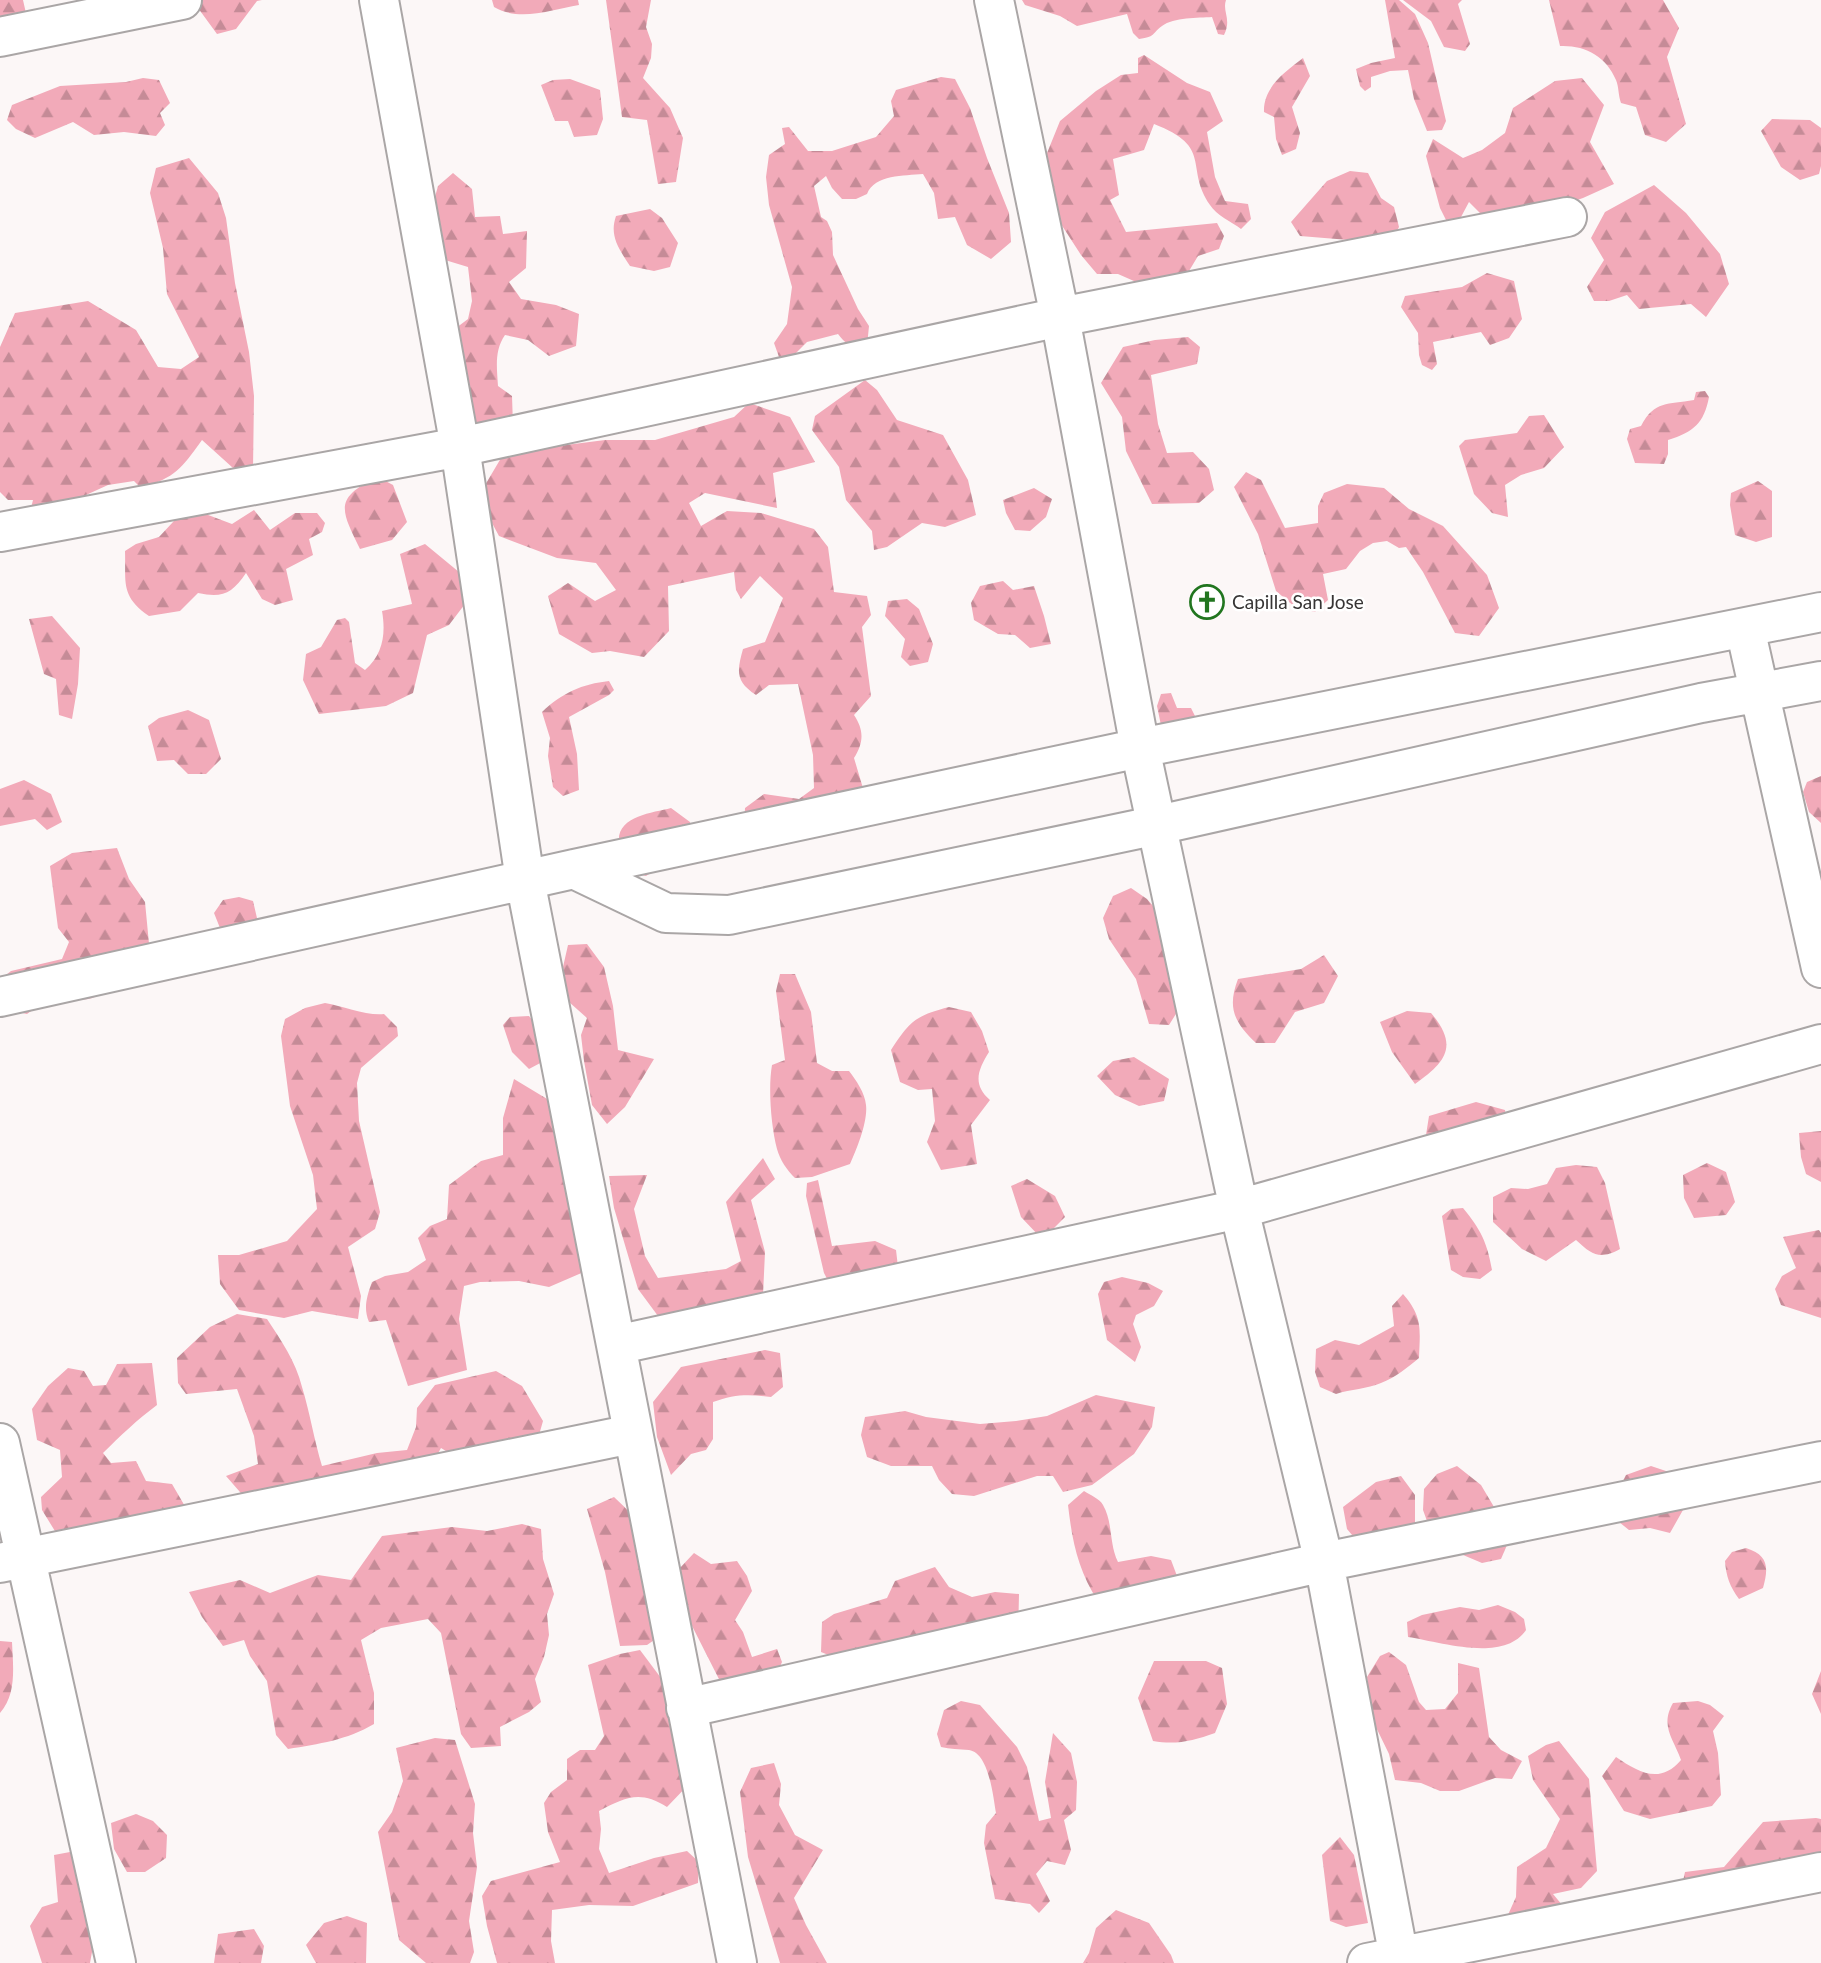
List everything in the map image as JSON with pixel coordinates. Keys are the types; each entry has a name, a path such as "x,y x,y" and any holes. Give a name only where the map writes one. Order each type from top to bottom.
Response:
{"street":[{"path":"0,37 182,0"},
{"path":"379,0 460,447 525,880 686,1708 728,1961"},
{"path":"994,0 1060,317 1140,748 1239,1209 1324,1562 1389,1961 1821,1872"},
{"path":"0,532 460,447 1060,317 1567,217"},
{"path":"0,997 574,869 1140,748 1821,612"},
{"path":"1745,628 1821,968"},
{"path":"574,869 666,913 729,915 1158,825 1701,703 1821,681"},
{"path":"616,1345 1239,1209 1821,1044"},
{"path":"13,1560 632,1434"},
{"path":"0,1443 13,1560 117,1963"},
{"path":"686,1708 1324,1562 1821,1461"}],"green space":[{"path":"0,0 23,0 32,40 0,46"},
{"path":"196,0 262,0 257,1 236,29 217,34 198,8"},
{"path":"492,0 578,0 579,5 535,14 514,14 494,7"},
{"path":"606,0 651,0 646,27 652,44 651,58 643,78 670,108 683,138 676,182 658,184 647,120 622,117"},
{"path":"1022,0 1226,0 1227,24 1224,35 1218,34 1212,17 1179,19 1162,26 1151,36 1139,39 1133,33 1127,14 1077,26 1060,16 1025,5"},
{"path":"1385,0 1399,0 1415,14 1428,43 1446,121 1442,130 1427,131 1414,99 1408,70 1390,71 1371,77 1371,87 1365,91 1360,86 1356,69 1395,58"},
{"path":"1403,0 1462,0 1458,4 1470,44 1465,51 1444,47 1431,21"},
{"path":"1549,0 1663,0 1679,28 1667,57 1686,124 1666,142 1645,135 1636,107 1621,103 1616,80 1607,64 1586,50 1560,46"},
{"path":"1144,55 1187,83 1210,92 1223,121 1207,132 1215,177 1225,201 1248,204 1251,219 1241,229 1216,212 1203,192 1191,150 1173,133 1154,124 1144,150 1113,159 1119,195 1110,200 1126,232 1217,223 1224,236 1219,249 1198,256 1186,276 1143,285 1118,274 1097,274 1081,255 1059,221 1043,163 1060,121 1096,91 1121,75 1138,73 1138,58"},
{"path":"1303,58 1310,76 1292,107 1300,133 1296,149 1282,155 1276,139 1274,117 1264,112 1265,103 1276,81"},
{"path":"941,77 955,79 970,108 1009,213 1011,242 991,259 967,245 955,217 938,219 934,193 923,174 883,179 871,187 867,194 856,199 842,199 826,176 814,186 821,217 827,221 832,232 833,255 858,309 869,326 867,346 850,345 838,334 807,342 789,360 779,357 774,343 787,324 792,287 769,205 766,177 769,155 785,144 782,128 789,127 808,151 832,151 876,137 894,116 891,101 896,90"},
{"path":"143,78 159,80 170,103 160,113 165,125 156,136 124,132 94,135 73,122 35,138 16,129 7,120 12,105 60,86 126,82"},
{"path":"1582,78 1604,105 1590,142 1614,184 1583,198 1508,224 1480,213 1469,202 1461,217 1448,224 1440,208 1426,156 1433,139 1463,158 1482,150 1505,133 1513,108 1555,81"},
{"path":"570,79 600,90 603,119 597,135 574,137 568,121 555,121 541,85 553,80"},
{"path":"1772,119 1810,120 1821,128 1819,174 1800,180 1781,167 1761,131"},
{"path":"189,158 218,193 226,218 254,396 253,469 242,478 202,440 177,471 162,480 141,488 134,481 108,485 86,495 70,523 29,516 33,500 8,500 0,492 0,347 15,313 88,301 136,330 158,367 181,369 199,357 167,294 163,248 150,193 156,168"},
{"path":"1350,171 1368,173 1381,198 1394,207 1399,227 1393,238 1361,241 1300,236 1291,222 1327,181"},
{"path":"453,173 472,189 475,217 500,216 503,234 527,231 526,268 509,282 521,299 556,305 579,314 576,346 549,356 528,340 505,335 498,353 498,386 512,396 513,425 484,430 467,412 452,331 468,319 472,301 468,267 445,260 433,204 438,186"},
{"path":"1654,185 1686,213 1720,254 1729,284 1706,317 1691,304 1639,309 1627,295 1609,301 1594,301 1587,287 1604,260 1591,238 1605,212"},
{"path":"650,209 662,218 678,243 670,267 654,271 630,266 614,236 616,216"},
{"path":"1487,273 1514,281 1522,319 1509,338 1490,345 1481,332 1433,342 1437,364 1432,370 1422,365 1418,333 1401,307 1405,296 1462,287"},
{"path":"1188,337 1200,347 1197,364 1151,375 1158,424 1167,453 1193,452 1209,469 1214,490 1199,503 1152,504 1126,451 1122,417 1101,383 1123,347"},
{"path":"865,380 877,390 897,420 943,435 968,480 976,515 945,527 922,523 887,547 874,550 872,531 846,500 839,467 812,430 815,416"},
{"path":"1705,391 1709,397 1701,420 1685,434 1668,440 1668,454 1664,464 1635,463 1627,439 1630,429 1641,426 1657,408 1694,400 1696,392"},
{"path":"749,403 790,417 815,462 773,473 777,508 705,493 689,503 701,526 727,511 761,513 814,529 828,547 834,592 867,596 871,615 862,627 871,696 854,715 862,736 854,758 868,805 744,827 745,808 764,794 799,799 814,788 813,755 798,684 769,685 756,695 744,685 739,675 743,649 765,642 783,598 760,576 741,599 736,590 734,572 668,586 669,631 644,657 610,651 592,653 559,634 548,596 568,583 595,601 616,590 596,563 557,558 499,536 478,497 504,453 605,440 655,440 734,417"},
{"path":"1544,415 1564,447 1544,468 1521,475 1505,485 1508,517 1492,513 1474,494 1459,446 1465,440 1517,433 1529,416"},
{"path":"1246,472 1261,480 1285,528 1318,523 1318,506 1324,493 1347,484 1384,488 1409,509 1443,526 1487,575 1499,608 1479,636 1455,633 1423,572 1406,547 1399,548 1387,541 1373,543 1360,551 1346,569 1323,574 1328,600 1315,612 1295,607 1276,591 1258,534 1234,487"},
{"path":"378,477 393,485 407,522 392,540 360,549 348,524 345,506 354,492"},
{"path":"1758,481 1772,491 1772,537 1756,542 1735,535 1730,505 1731,493"},
{"path":"1034,488 1052,499 1046,517 1030,531 1015,530 1003,500"},
{"path":"187,507 232,524 254,510 270,530 295,513 317,513 325,523 322,532 309,539 313,555 286,569 293,600 275,605 262,599 246,573 236,586 226,593 198,593 180,611 149,616 140,609 133,602 127,588 125,551 136,544 159,537"},
{"path":"425,544 465,577 468,600 449,625 427,635 413,693 386,706 319,714 303,680 306,654 321,647 337,620 345,618 349,622 355,663 365,670 376,657 382,643 382,611 412,604 400,554"},
{"path":"1003,581 1013,590 1034,586 1051,644 1030,648 1015,635 998,634 974,620 971,603 980,586"},
{"path":"907,599 919,609 933,644 928,662 910,666 901,657 905,639 885,616 888,601"},
{"path":"52,616 80,648 72,719 59,715 56,679 44,674 29,619"},
{"path":"609,681 614,690 609,695 569,717 577,754 579,790 563,796 553,787 548,756 550,738 542,712 573,691 590,684"},
{"path":"1171,693 1177,708 1191,708 1198,722 1164,740 1157,706 1161,694"},
{"path":"188,710 209,720 221,759 206,774 188,774 174,760 157,761 148,726 159,718"},
{"path":"1821,776 1821,823 1809,812 1803,792 1807,782"},
{"path":"24,780 51,794 62,822 47,830 35,819 0,826 0,789"},
{"path":"671,808 690,822 696,852 664,864 646,876 627,871 619,843 623,827 637,817"},
{"path":"117,848 129,879 145,902 152,975 137,987 113,985 98,996 85,1000 52,996 27,1014 8,1010 2,978 11,971 62,959 69,942 58,928 50,866 72,853"},
{"path":"1131,888 1147,899 1167,922 1179,1009 1169,1025 1149,1024 1136,979 1109,939 1103,918 1113,896"},
{"path":"239,897 253,901 260,931 228,948 214,913 223,900"},
{"path":"587,944 604,967 613,1006 618,1050 654,1059 625,1107 607,1124 592,1105 581,1035 587,1018 569,1002 563,967 568,945"},
{"path":"1324,955 1338,976 1324,1003 1295,1012 1275,1043 1256,1043 1242,1028 1235,1014 1233,998 1238,979 1301,969"},
{"path":"780,974 795,974 811,1012 817,1063 832,1071 849,1071 862,1091 866,1105 864,1127 850,1164 812,1177 795,1178 789,1172 778,1153 773,1129 770,1096 772,1065 785,1060 776,991"},
{"path":"325,1003 384,1014 397,1027 398,1036 361,1068 357,1083 359,1121 380,1212 375,1229 348,1247 361,1296 358,1319 312,1311 284,1318 239,1310 220,1284 218,1255 239,1255 287,1241 317,1209 313,1175 290,1106 281,1036 285,1019 305,1008"},
{"path":"949,1007 971,1012 982,1031 989,1052 980,1071 979,1083 990,1100 971,1125 977,1164 941,1170 927,1142 935,1121 932,1089 918,1090 900,1082 891,1050 914,1021 928,1013"},
{"path":"1407,1011 1431,1013 1445,1035 1446,1044 1441,1061 1415,1084 1392,1052 1380,1022"},
{"path":"529,1016 546,1038 544,1061 529,1069 512,1052 503,1025 510,1017"},
{"path":"1134,1057 1169,1079 1164,1101 1139,1106 1115,1095 1097,1076 1113,1061"},
{"path":"514,1079 567,1111 600,1265 549,1287 519,1281 480,1282 464,1286 459,1319 467,1370 408,1386 386,1320 369,1322 367,1317 370,1287 372,1282 385,1276 408,1272 426,1260 418,1238 430,1226 447,1219 449,1185 481,1161 503,1155 503,1118"},
{"path":"1476,1102 1505,1110 1509,1143 1430,1159 1426,1135 1429,1116"},
{"path":"1821,1131 1821,1182 1806,1174 1799,1133"},
{"path":"763,1158 775,1179 751,1200 765,1252 763,1295 658,1316 638,1289 614,1208 609,1176 647,1175 634,1209 645,1256 658,1278 726,1269 741,1261 726,1202"},
{"path":"1707,1163 1726,1172 1735,1202 1726,1215 1694,1218 1684,1198 1683,1175"},
{"path":"1576,1165 1597,1167 1605,1183 1620,1249 1607,1254 1596,1254 1576,1240 1546,1261 1522,1249 1493,1222 1493,1197 1511,1188 1528,1189 1547,1184 1556,1168"},
{"path":"1027,1179 1055,1196 1065,1217 1051,1231 1040,1237 1021,1217 1011,1186"},
{"path":"818,1180 832,1246 875,1241 896,1250 898,1267 835,1294 824,1273 806,1196 807,1183"},
{"path":"1463,1208 1482,1237 1490,1260 1492,1270 1480,1279 1463,1277 1451,1270 1442,1216 1451,1209"},
{"path":"1819,1230 1821,1318 1781,1305 1775,1289 1782,1276 1796,1268 1783,1237"},
{"path":"1122,1277 1148,1283 1163,1291 1154,1306 1136,1315 1133,1324 1141,1347 1135,1362 1107,1340 1098,1294 1104,1282"},
{"path":"1403,1294 1414,1310 1419,1324 1419,1358 1396,1375 1376,1385 1336,1394 1320,1387 1315,1372 1316,1349 1335,1340 1359,1345 1394,1326 1392,1306"},
{"path":"237,1314 267,1319 288,1352 299,1378 322,1466 377,1453 407,1450 416,1427 417,1408 435,1385 496,1371 522,1386 543,1421 535,1449 469,1465 441,1448 427,1473 253,1507 226,1476 258,1464 254,1436 237,1389 186,1394 178,1383 177,1358 210,1327"},
{"path":"765,1350 780,1353 783,1387 771,1397 742,1395 713,1402 713,1439 706,1450 691,1454 671,1475 657,1437 653,1402 681,1367"},
{"path":"152,1363 157,1405 103,1453 111,1463 136,1461 146,1481 172,1484 186,1508 58,1536 42,1510 41,1497 62,1477 60,1450 37,1440 32,1409 48,1386 68,1368 84,1371 93,1386 106,1385 117,1364"},
{"path":"1096,1395 1155,1407 1152,1427 1134,1454 1092,1485 1063,1492 1053,1476 1037,1476 974,1496 952,1494 939,1480 932,1466 891,1466 867,1457 861,1435 865,1417 905,1411 926,1417 980,1424 1016,1421 1047,1416"},
{"path":"1457,1466 1481,1485 1497,1512 1513,1531 1501,1559 1482,1563 1456,1552 1431,1532 1423,1510 1424,1489 1437,1474"},
{"path":"1651,1466 1672,1473 1683,1510 1670,1533 1650,1528 1629,1530 1619,1522 1612,1503 1626,1475"},
{"path":"1401,1476 1415,1495 1415,1528 1368,1554 1347,1529 1343,1507 1376,1482"},
{"path":"1084,1491 1103,1505 1118,1562 1151,1556 1171,1560 1177,1576 1175,1600 1098,1601 1081,1567 1068,1505"},
{"path":"614,1497 637,1519 660,1636 647,1645 620,1646 605,1572 587,1509"},
{"path":"522,1524 541,1529 543,1559 554,1594 547,1614 549,1635 535,1679 541,1702 529,1712 500,1727 501,1746 471,1748 461,1734 441,1633 428,1619 381,1628 361,1640 374,1693 374,1724 343,1738 288,1749 276,1735 267,1681 250,1656 244,1640 223,1646 202,1617 189,1592 240,1580 270,1593 318,1575 351,1580 382,1536 452,1527 487,1531"},
{"path":"1746,1548 1763,1558 1766,1574 1763,1588 1739,1599 1729,1581 1725,1561 1732,1552"},
{"path":"694,1553 711,1564 737,1561 747,1576 752,1591 735,1620 743,1632 752,1657 777,1649 782,1662 770,1689 724,1689 689,1620 679,1569"},
{"path":"935,1567 949,1587 972,1597 995,1592 1019,1594 1018,1638 970,1654 943,1669 907,1671 846,1662 821,1652 822,1622 834,1614 887,1598 895,1581"},
{"path":"1498,1605 1524,1619 1526,1630 1516,1640 1503,1646 1471,1648 1408,1637 1407,1622 1422,1615 1460,1607 1479,1610"},
{"path":"0,1641 12,1642 13,1670 12,1689 0,1713"},
{"path":"640,1650 667,1686 690,1783 667,1807 649,1798 633,1797 599,1811 599,1849 609,1873 654,1858 687,1851 699,1862 698,1883 633,1906 589,1905 552,1910 551,1941 555,1963 497,1963 482,1896 491,1881 560,1862 548,1832 544,1803 551,1792 567,1780 567,1759 580,1750 595,1750 604,1736 588,1665"},
{"path":"1389,1652 1406,1665 1419,1702 1426,1710 1445,1709 1458,1693 1458,1663 1479,1668 1489,1737 1501,1750 1522,1761 1512,1779 1495,1778 1459,1791 1440,1791 1421,1783 1395,1780 1389,1754 1372,1719 1367,1677 1380,1656"},
{"path":"1154,1661 1206,1661 1222,1668 1227,1704 1215,1733 1184,1742 1153,1741 1138,1698"},
{"path":"1821,1671 1821,1714 1812,1694"},
{"path":"961,1701 980,1705 1017,1747 1027,1767 1039,1821 1051,1818 1045,1782 1053,1733 1071,1753 1077,1782 1076,1810 1064,1820 1071,1850 1065,1865 1047,1861 1036,1874 1050,1901 1039,1913 1030,1904 995,1899 984,1843 986,1825 996,1813 986,1767 976,1753 941,1747 937,1734 944,1710"},
{"path":"1698,1701 1710,1705 1724,1716 1713,1731 1718,1753 1721,1795 1712,1806 1650,1819 1624,1811 1602,1776 1616,1757 1649,1774 1673,1768 1681,1760 1669,1732 1669,1711 1673,1703"},
{"path":"435,1738 455,1740 475,1804 473,1833 477,1867 469,1921 474,1952 470,1963 426,1963 399,1940 378,1832 392,1812 403,1781 396,1748"},
{"path":"1559,1741 1589,1779 1597,1871 1581,1888 1553,1894 1568,1912 1507,1917 1516,1897 1517,1867 1546,1848 1560,1819 1533,1780 1528,1756"},
{"path":"774,1763 781,1784 779,1805 795,1835 823,1850 794,1898 827,1963 780,1963 748,1857 740,1792 751,1768"},
{"path":"136,1814 153,1821 167,1835 166,1858 145,1872 127,1872 114,1849 111,1823"},
{"path":"1821,1819 1821,1890 1681,1890 1685,1872 1724,1867 1763,1822"},
{"path":"1340,1837 1354,1855 1368,1923 1346,1927 1330,1921 1322,1855"},
{"path":"70,1852 92,1865 94,1941 90,1963 42,1963 30,1926 42,1907 58,1902 54,1855"},
{"path":"1116,1910 1149,1923 1174,1963 1083,1963 1089,1953 1096,1928"},
{"path":"347,1916 367,1923 366,1963 316,1963 306,1945 324,1923"},
{"path":"254,1929 264,1946 261,1963 214,1963 218,1934"}],"place":[{"name":"Capilla San Jose","path":"1207,602"}]}
